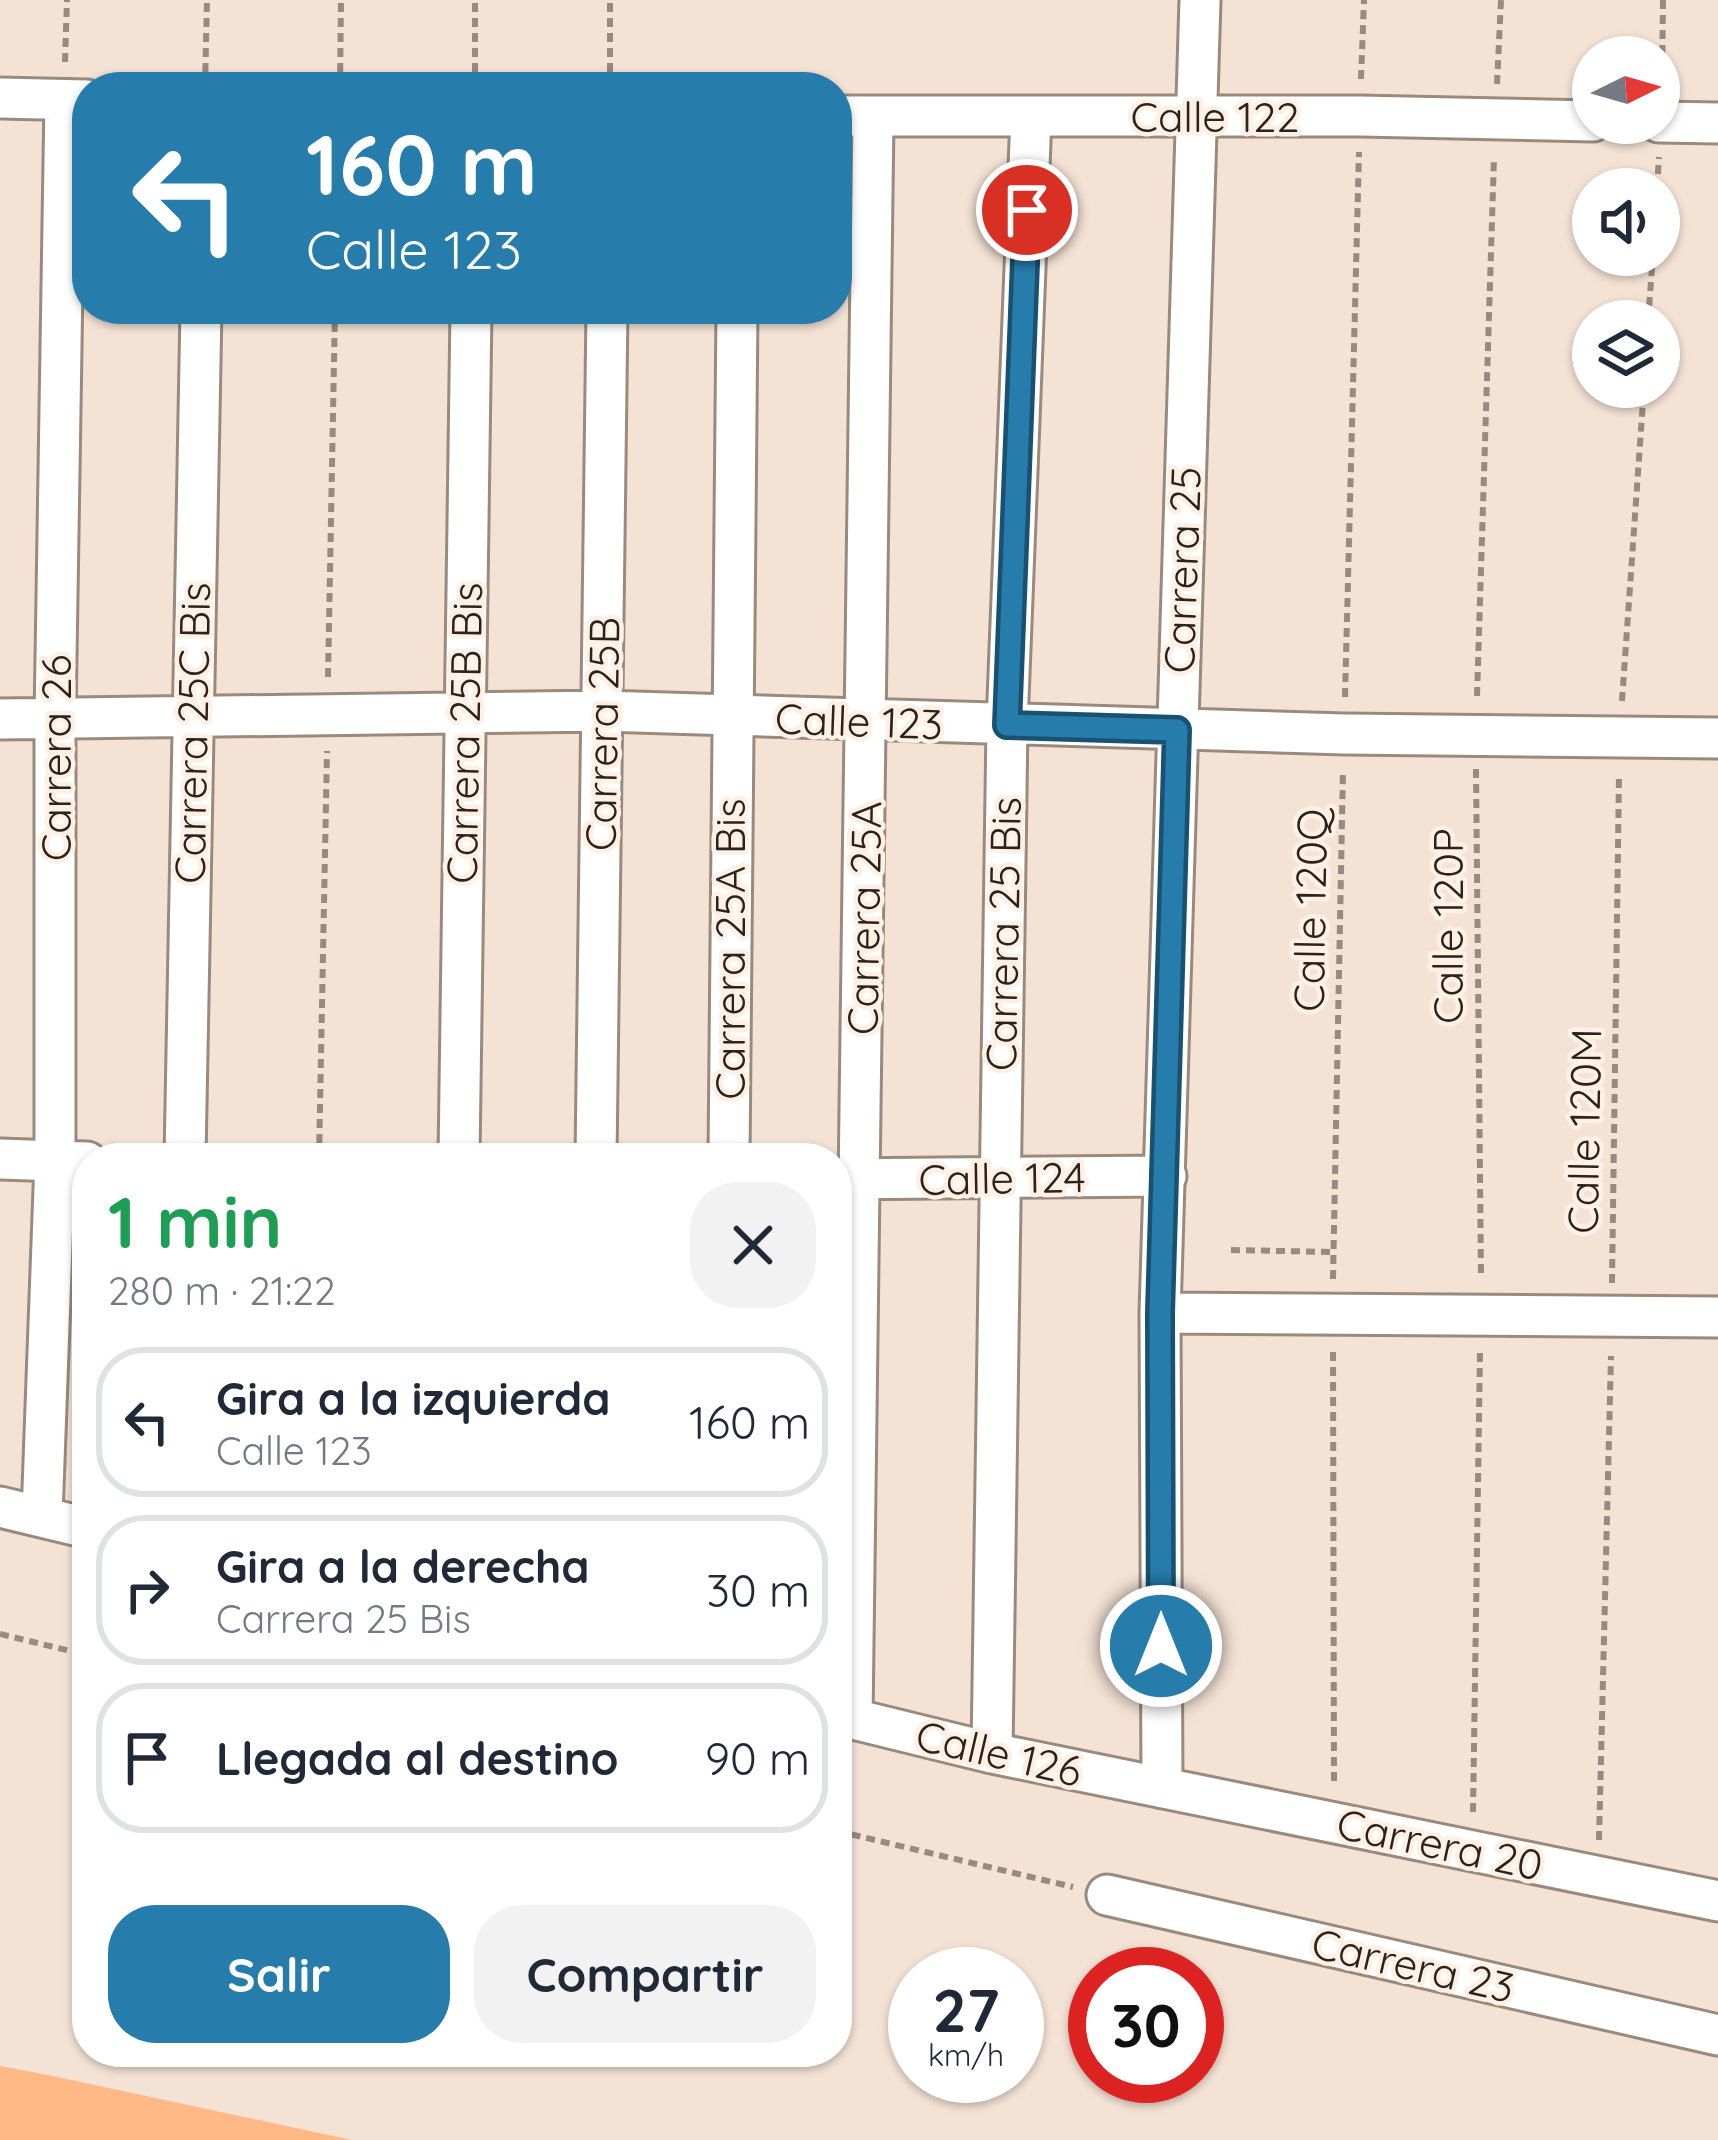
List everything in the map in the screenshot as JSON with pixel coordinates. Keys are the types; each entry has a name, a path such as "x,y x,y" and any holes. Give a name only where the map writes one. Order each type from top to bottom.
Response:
{"street":[{"name":"Carrera 25","path":"1162,1788 1160,1313 1200,0"},
{"path":"0,98 72,100"},
{"name":"Carrera 25 Bis","path":"992,1753 1007,725 1031,116"},
{"name":"Calle 122","path":"855,117 1360,116 1572,121"},
{"name":"Carrera 25A","path":"850,1143 866,720 855,117"},
{"path":"1680,122 1718,123"},
{"name":"Carrera 26","path":"42,1516 71,1161 55,718 72,218"},
{"name":"Carrera 25C Bis","path":"185,1143 201,324"},
{"name":"Carrera 25B Bis","path":"459,1143 471,324"},
{"name":"Carrera 25B","path":"596,1143 607,324"},
{"name":"Carrera 25A Bis","path":"728,1143 737,324"},
{"name":"Calle 123","path":"0,718 603,711 1344,734 1718,737"},
{"path":"0,1159 71,1161"},
{"name":"Calle 124","path":"852,1180 1166,1176"},
{"path":"1160,1313 1718,1317"},
{"path":"0,1507 72,1524"},
{"name":"Calle 126","path":"852,1719 1162,1788"},
{"name":"Carrera 20","path":"1162,1788 1718,1900"},
{"name":"Carrera 23","path":"1108,1894 1718,2035"}],"path":[{"path":"67,0 73,72"},
{"path":"205,72 207,0"},
{"path":"340,72 341,0"},
{"path":"475,0 475,72"},
{"path":"610,0 610,72"},
{"name":"Calle 120Q","path":"1334,1822 1334,1252 1364,0"},
{"name":"Calle 120P","path":"1472,1852 1481,1316 1476,732 1501,0"},
{"path":"1662,36 1663,0"},
{"name":"Calle 120M","path":"1598,1877 1612,1317 1619,734 1642,408"},
{"path":"1232,1250 1334,1252"},
{"path":"0,1634 72,1651"},
{"path":"852,1834 1108,1894"}],"shaded area":[{"path":"0,2066 48,2075 352,2140 0,2140"}],"route":[{"path":"1027,210 1007,725 1177,730 1160,1313 1161,1646"}]}
